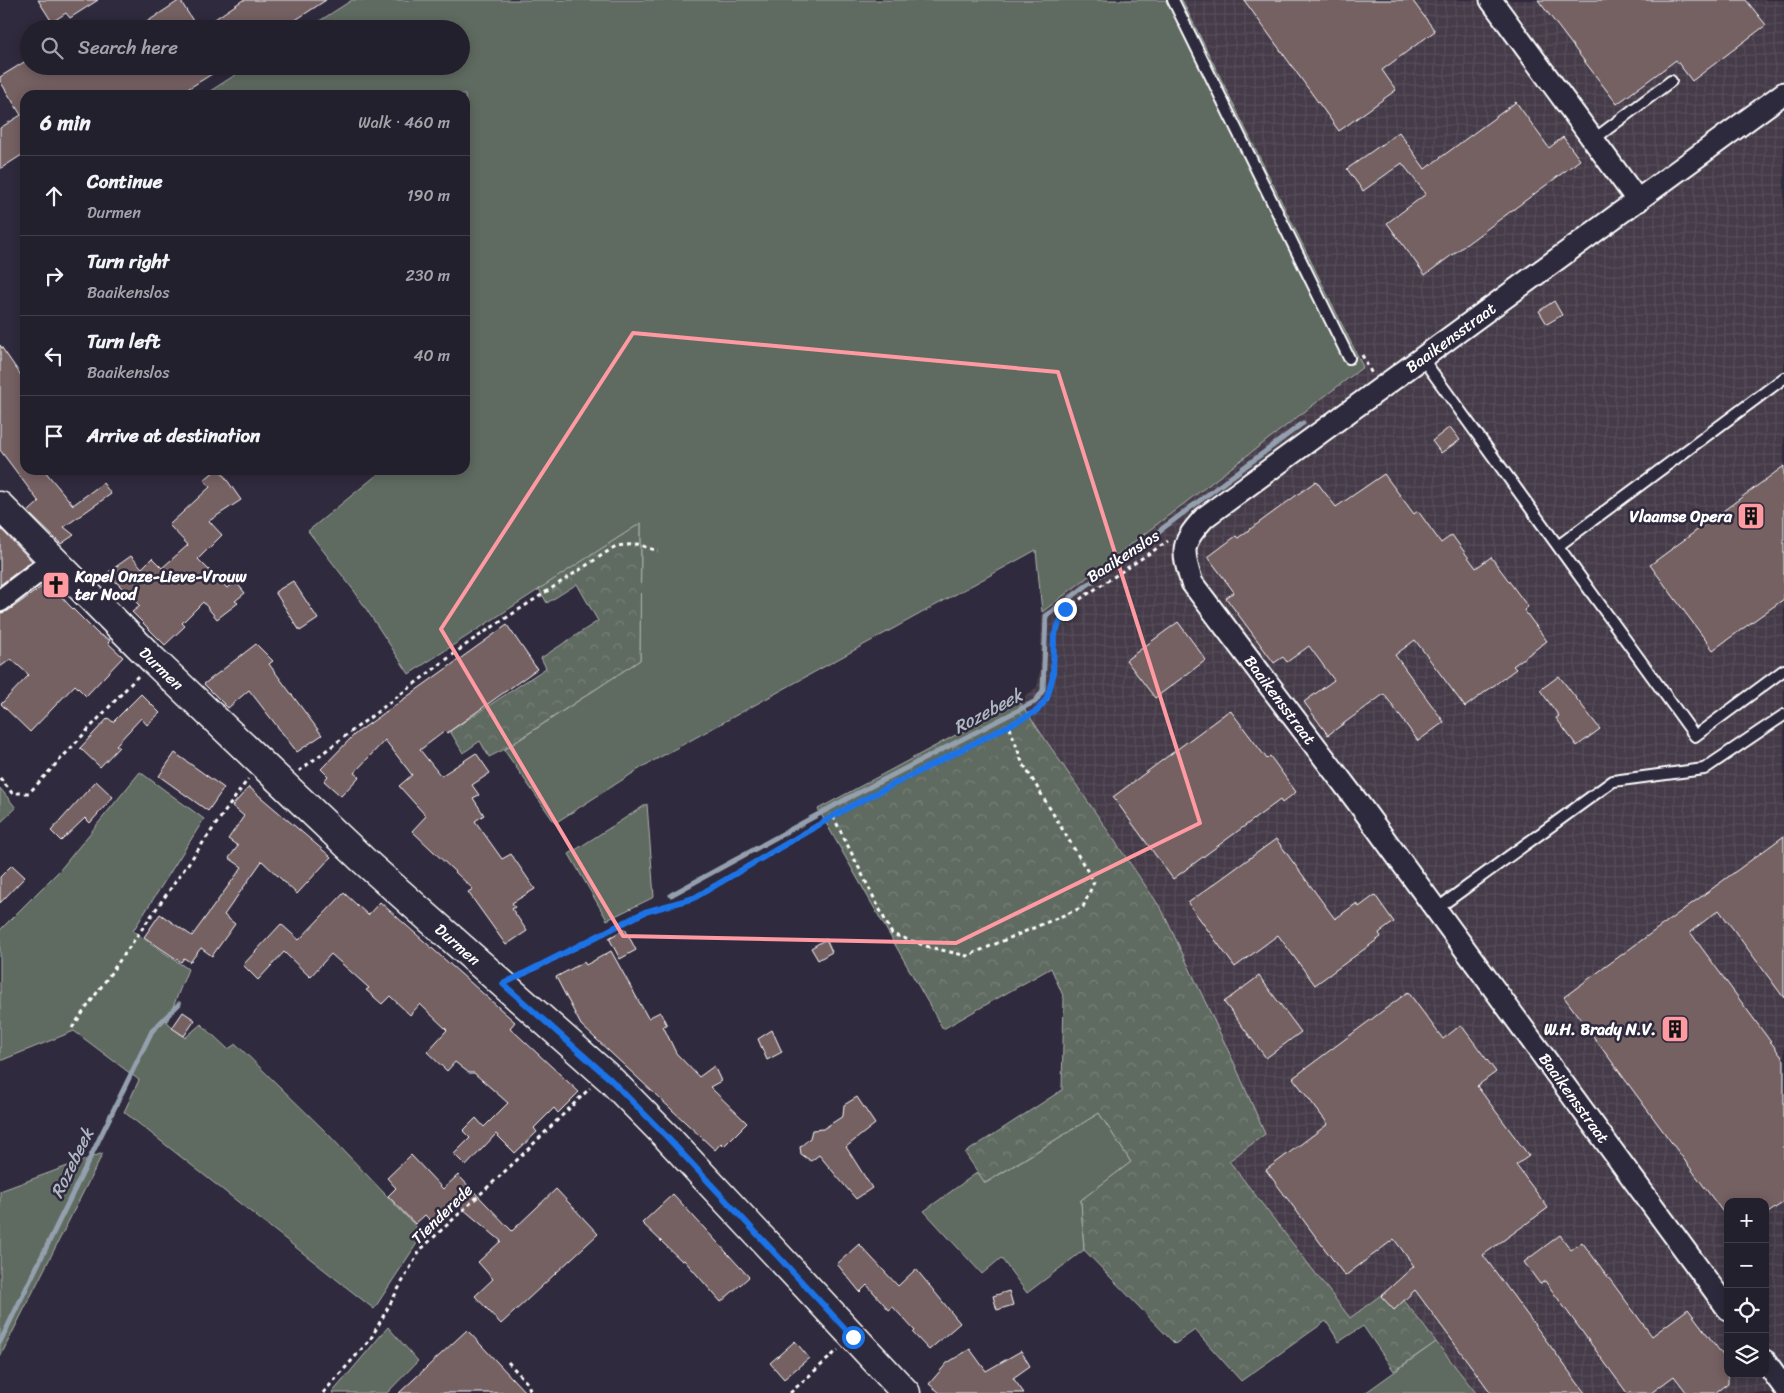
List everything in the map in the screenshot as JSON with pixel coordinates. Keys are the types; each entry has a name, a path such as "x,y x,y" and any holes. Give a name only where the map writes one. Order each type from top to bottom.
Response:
{"street":[{"path":"1491,0 1638,201"},
{"name":"Baaikensstraat","path":"1724,1304 1356,800 1192,583 1184,560 1188,536 1205,517 1784,93"},
{"name":"Durmen","path":"0,506 153,660 363,860 604,1074 666,1136 906,1393"},
{"path":"0,601 54,559"},
{"path":"1769,1366 1784,1387"}],"lane":[{"path":"1173,0 1349,358"},
{"path":"1593,140 1671,82"},
{"path":"1422,358 1695,736 1784,670"},
{"path":"1558,546 1784,378"},
{"path":"1435,910 1613,781 1704,769 1784,715"}],"path":[{"name":"Baaikenslos","path":"503,984 645,912 694,898 833,816 1037,711 1047,698 1053,676 1054,636 1065,609 1173,538 1188,536"},
{"path":"283,784 471,641 616,546 638,544 658,551"},
{"path":"0,778 12,794 29,793 153,660"},
{"path":"833,816 892,934 929,947 967,956 1083,907 1094,882 1022,762 1009,725"},
{"path":"72,1028 261,762"},
{"name":"Tienderede","path":"323,1393 370,1340 420,1250 516,1161 604,1074"},
{"path":"790,1393 853,1337"},
{"path":"508,1362 528,1384 531,1393"}],"highlighted area":[{"path":"633,333 1058,372 1200,823 956,943 623,936 441,629"}],"shaded area":[{"path":"1182,0 1784,0 1784,1393 1476,1393 1393,1286 1350,1318 1229,1161 1162,910 1019,701 1037,687 1040,670 1042,612 1363,367"}],"green space":[{"path":"352,0 1182,0 1363,367 1042,612 1036,550 644,766 555,823 504,750 640,660 641,523 409,674 355,592 308,531 377,475 470,475 470,90 212,90 235,75 470,75 470,20 321,20"},
{"path":"641,523 640,660 503,750 489,757 480,741 463,753 450,731 546,668 541,658 598,621 577,584 547,603 539,589"},
{"path":"1019,701 1162,910 1235,1065 1265,1134 1229,1161 1350,1318 1393,1286 1436,1342 1394,1371 1363,1326 1339,1342 1326,1321 1241,1381 1195,1330 1175,1344 1084,1250 1081,1200 1131,1162 1099,1113 985,1183 965,1153 1062,1090 1064,998 1051,968 943,1029 818,809"},
{"path":"140,772 204,819 133,931 188,969 167,1022 185,1038 201,1024 228,1049 236,1044 326,1132 423,1234 374,1309 124,1112 139,1080 74,1031 0,1061 0,930 60,870"},
{"path":"0,788 16,808 0,823"},
{"path":"647,804 654,897 607,920 569,854"},
{"path":"1099,1113 1131,1162 1081,1200 1084,1250 1027,1293 1001,1258 982,1274 924,1211 978,1172 986,1183"},
{"path":"103,1153 0,1357 0,1191"},
{"path":"388,1327 418,1361 387,1393 332,1393"},
{"path":"1436,1342 1476,1393 1365,1393"}],"building":[{"path":"38,0 98,0 70,18 66,13 55,20 51,20"},
{"path":"180,0 192,20 150,20"},
{"path":"243,0 326,0 296,20 213,20"},
{"path":"1244,0 1412,0 1435,31 1382,70 1396,90 1339,131"},
{"path":"1538,0 1746,0 1766,25 1692,81 1676,60 1617,104"},
{"path":"20,65 20,75 210,75 186,90 20,90 20,113 0,81 0,77"},
{"path":"1516,102 1549,148 1563,137 1580,160 1425,275 1387,223 1426,194 1402,163 1363,191 1347,169 1399,132 1425,169"},
{"path":"20,116 20,156 0,169 0,128"},
{"path":"1554,301 1562,315 1547,324 1539,311"},
{"path":"0,345 20,374 20,475 48,475 73,505 103,483 111,494 64,527 74,535 61,544 28,512 39,502 0,450"},
{"path":"1450,427 1460,440 1441,453 1432,441"},
{"name":"Vlaamse Opera","path":"1784,466 1784,599 1713,650 1650,565"},
{"path":"1384,474 1414,514 1418,511 1441,543 1452,535 1476,568 1491,557 1528,607 1524,610 1547,641 1513,666 1516,669 1465,707 1415,640 1395,655 1444,722 1418,741 1384,694 1328,735 1304,702 1334,680 1309,646 1287,662 1283,657 1274,663 1226,598 1234,592 1208,557 1236,536 1238,538 1316,481 1336,507"},
{"path":"210,475 224,475 241,500 209,521 222,535 198,559 227,588 236,582 245,593 235,601 238,603 217,619 203,602 182,623 185,626 165,645 132,612 140,606 107,573 131,556 142,568 152,558 162,568 188,545 169,525 210,487 204,480"},
{"path":"0,528 32,561 0,585"},
{"path":"51,580 60,589 61,596 68,604 98,634 110,640 108,643 123,657 86,696 75,685 30,732 1,704 29,675 11,659 0,667 0,613 8,611"},
{"path":"293,581 318,619 300,631 275,592"},
{"path":"1178,622 1206,660 1155,698 1126,660"},
{"path":"507,625 537,669 420,750 441,776 476,753 490,773 472,785 479,795 473,798 484,815 475,821 502,859 511,854 535,889 512,903 515,907 512,909 527,931 506,945 468,892 473,889 412,831 426,816 399,786 412,775 385,740 354,773 359,777 341,796 324,781 328,776 321,769 355,734"},
{"path":"256,644 273,661 269,664 322,735 297,752 249,690 228,708 204,684"},
{"path":"1559,676 1600,729 1577,746 1556,718 1559,716 1540,690"},
{"path":"141,694 160,713 147,725 141,718 116,745 119,747 100,767 80,748 108,718 113,722"},
{"path":"1230,710 1267,759 1270,756 1296,792 1282,803 1280,800 1173,879 1113,797"},
{"path":"175,753 224,788 208,811 159,776"},
{"path":"96,781 113,797 90,823 85,818 61,841 51,831"},
{"path":"249,787 331,857 297,894 262,861 224,915 235,924 212,956 201,948 190,962 184,958 181,962 144,937 160,914 192,936 242,867 229,858 238,846 228,839 244,816 232,806"},
{"name":"W.H. Brady N.V.","path":"1784,836 1784,998 1719,910 1690,932 1784,1060 1784,1202 1769,1212 1769,1198 1724,1198 1724,1214 1564,997"},
{"path":"1276,839 1335,919 1357,903 1359,907 1375,895 1394,922 1379,933 1381,937 1315,985 1278,935 1235,967 1188,903"},
{"path":"12,865 25,877 0,903 0,877"},
{"path":"344,893 368,915 380,902 515,1022 510,1028 579,1092 558,1113 554,1108 534,1128 537,1132 515,1153 496,1134 466,1166 454,1154 470,1138 463,1131 476,1118 484,1127 508,1103 474,1073 469,1073 455,1062 447,1071 427,1052 447,1030 420,1004 410,1015 390,996 382,1004 366,990 369,988 331,954 310,977 284,952 258,980 243,965 281,924 299,940"},
{"path":"625,929 636,950 620,959 609,938"},
{"path":"826,939 832,952 818,960 811,948"},
{"path":"611,951 648,1018 660,1012 667,1025 663,1026 676,1053 699,1077 714,1066 721,1081 710,1087 747,1123 724,1146 721,1143 715,1150 581,1025 556,977 584,962 586,965"},
{"path":"1259,976 1301,1032 1266,1058 1224,1002"},
{"path":"1408,992 1443,1039 1461,1025 1496,1072 1477,1086 1529,1156 1516,1165 1548,1208 1483,1255 1585,1393 1491,1393 1415,1290 1394,1310 1381,1296 1414,1266 1394,1239 1345,1276 1266,1170 1328,1124 1293,1078"},
{"path":"183,1012 195,1020 184,1036 172,1028"},
{"path":"772,1030 782,1052 767,1060 758,1039"},
{"path":"857,1097 875,1124 846,1147 872,1188 856,1199 819,1155 811,1161 801,1154 800,1147 810,1138 812,1130 823,1129 843,1116 844,1105"},
{"path":"411,1155 443,1189 458,1175 512,1231 556,1189 598,1234 501,1324 475,1296 493,1279 478,1262 501,1241 456,1203 434,1224 425,1215 415,1224 388,1196 396,1188 387,1178"},
{"path":"673,1194 749,1277 721,1302 684,1260 682,1261 642,1223"},
{"path":"1560,1235 1571,1250 1582,1242 1652,1336 1688,1309 1724,1357 1724,1378 1728,1378 1728,1383 1715,1393 1687,1393 1674,1376 1651,1393 1627,1393 1545,1281 1540,1284 1524,1262"},
{"path":"859,1244 898,1286 916,1269 960,1323 929,1350 893,1307 889,1310 867,1285 860,1292 837,1264"},
{"path":"1009,1291 1013,1305 997,1310 993,1296"},
{"path":"467,1330 526,1393 399,1393"},
{"path":"795,1341 809,1358 784,1379 770,1363"},
{"path":"970,1349 986,1371 1021,1351 1030,1366 1013,1378 1024,1393 940,1393 929,1384 947,1363"}],"waterway":[{"name":"Rozebeek","path":"671,895 850,797 1036,701 1043,690 1046,616 1303,423"},
{"name":"Rozebeek","path":"0,1342 152,1031 179,1004"}],"place":[{"name":"Vlaamse Opera","path":"1751,516"},
{"name":"Kapel Onze-Lieve-Vrouw ter Nood","path":"56,585"},
{"name":"W.H. Brady N.V.","path":"1675,1029"}],"route":[{"path":"853,1337 666,1136 610,1079 503,984 645,912 694,898 849,807 1037,711 1047,698 1053,676 1054,636 1065,609"}]}
